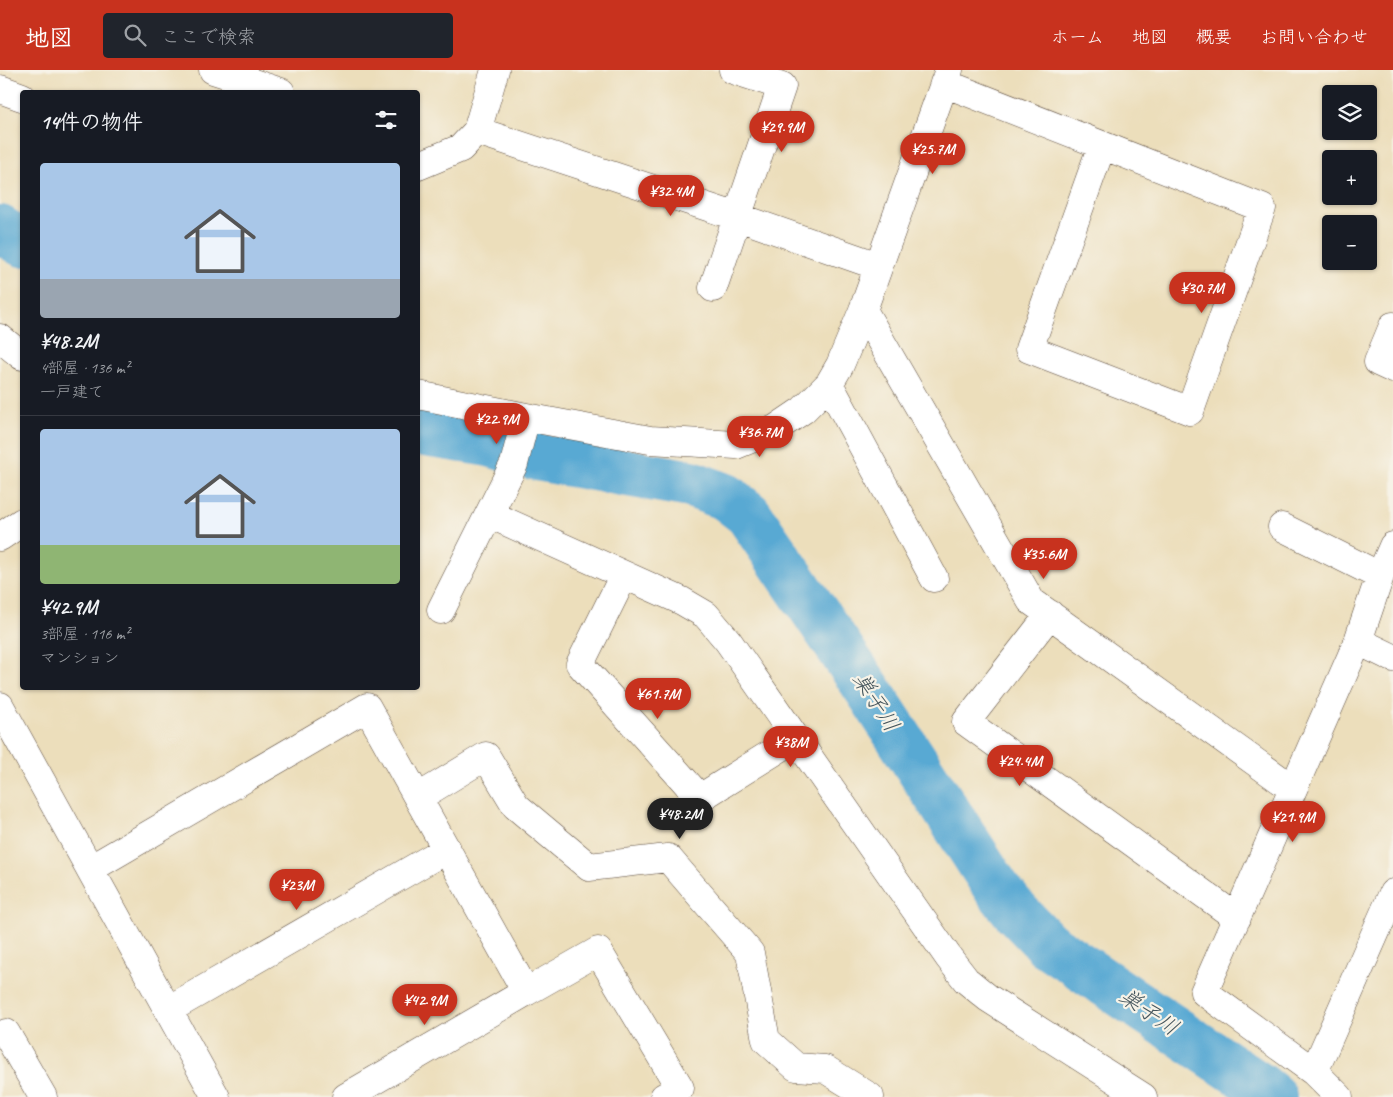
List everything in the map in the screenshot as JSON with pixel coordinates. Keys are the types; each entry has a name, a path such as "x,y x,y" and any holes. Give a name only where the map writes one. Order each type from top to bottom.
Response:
{"street":[{"path":"213,70 275,90"},
{"path":"422,158 462,148 477,131 495,70"},
{"path":"713,288 782,86 733,70"},
{"path":"420,396 524,427 650,440 736,445 775,429 803,410 829,384 840,365 947,77 1102,145 1262,208 1190,411 1029,349 1102,145"},
{"path":"0,89 20,96"},
{"path":"477,131 738,216 878,266"},
{"path":"862,310 1031,601 1293,789"},
{"path":"1393,326 1378,362 1393,369"},
{"path":"0,338 20,354"},
{"path":"829,384 934,578"},
{"path":"441,610 514,464 524,427"},
{"path":"489,514 682,601 706,615 728,641 966,980 988,998 1143,1097"},
{"path":"0,538 20,523"},
{"path":"1282,527 1380,576"},
{"path":"1339,1097 1314,1072 1204,992 1358,641 1380,576 1393,546"},
{"path":"624,575 580,664 700,798 796,738"},
{"path":"1050,614 966,722 1237,918"},
{"path":"1358,641 1393,658"},
{"path":"0,706 216,1097"},
{"path":"90,869 368,707 526,992"},
{"path":"419,797 486,756 516,806 589,867 668,858 750,953 766,1040 796,1067 825,1069 870,1097"},
{"path":"168,1010 447,849"},
{"path":"1314,1072 1393,893"},
{"path":"346,1097 598,951 680,1088 664,1097"},
{"path":"6,1033 43,1097"}],"waterway":[{"name":"巣子川","path":"0,229 20,242"},
{"name":"巣子川","path":"420,432 489,443 537,457 691,484 726,497 748,514 869,691 996,887 1016,912 1047,944 1273,1097"}]}
